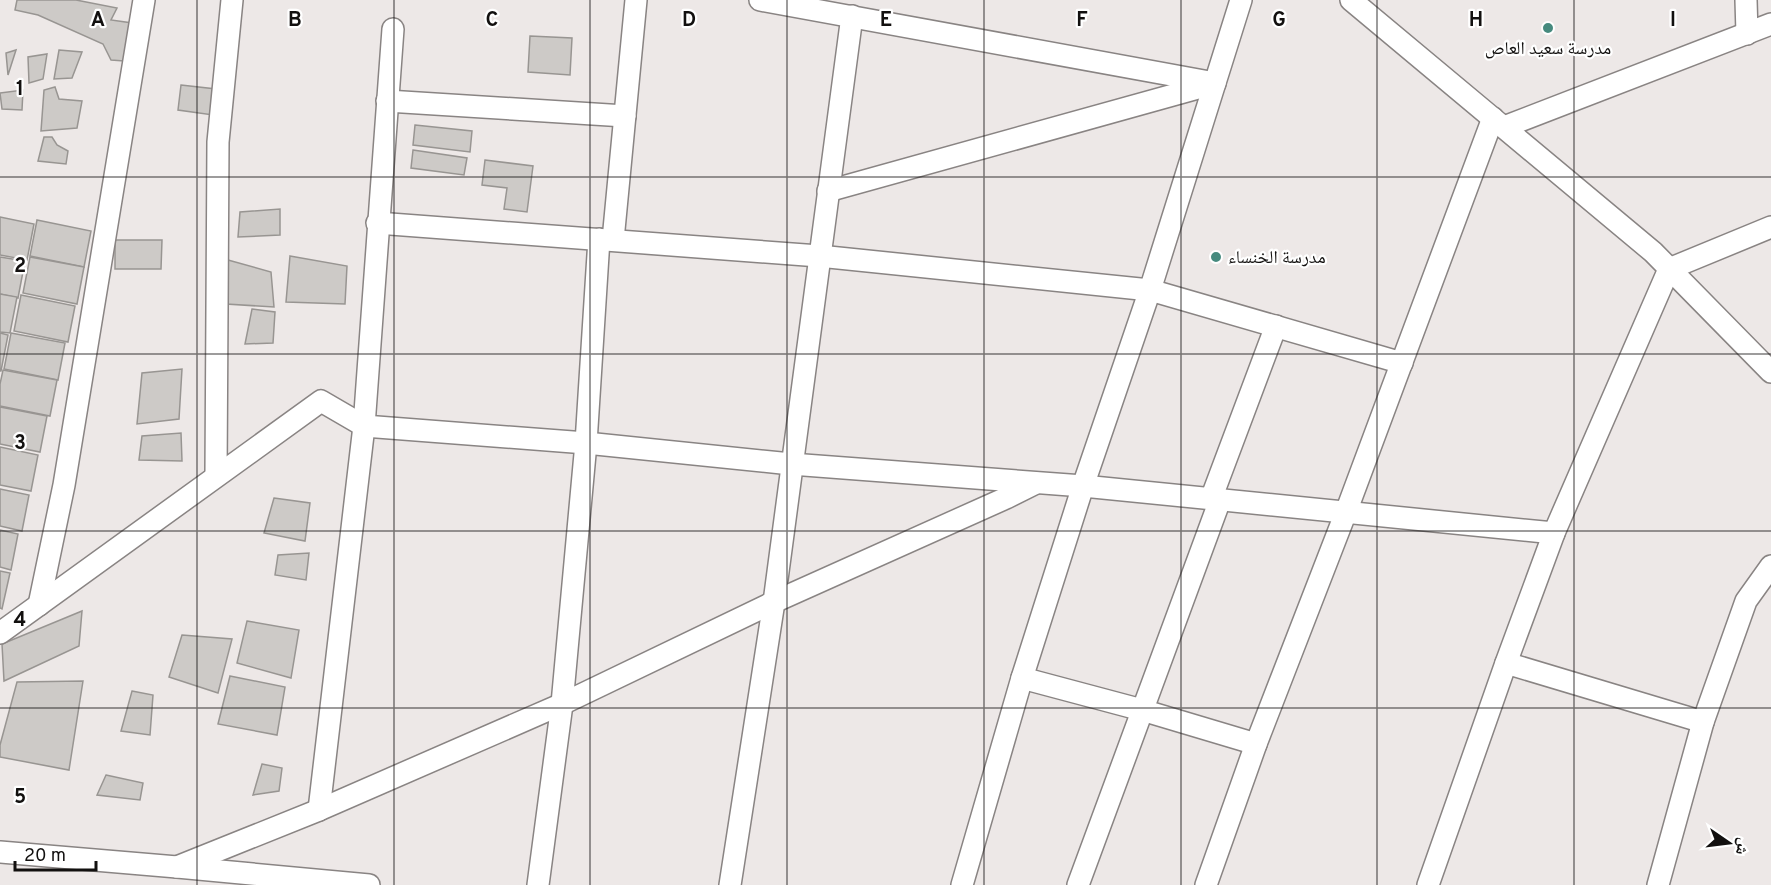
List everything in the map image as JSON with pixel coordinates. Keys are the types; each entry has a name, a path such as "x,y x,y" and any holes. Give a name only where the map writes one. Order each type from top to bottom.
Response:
{"street":[{"path":"39,605 64,485 144,0"},
{"path":"216,475 218,142 232,0"},
{"path":"538,885 562,704 606,240 625,116 636,0"},
{"path":"760,0 1215,83"},
{"path":"962,885 1022,678 1241,0"},
{"path":"1351,0 1645,245 1771,372"},
{"path":"1746,0 1748,34"},
{"path":"730,885 774,602 852,16"},
{"path":"1206,885 1256,744 1402,363 1499,122 1771,24"},
{"path":"319,810 364,426 393,29"},
{"path":"828,191 1215,83"},
{"path":"387,100 625,116"},
{"path":"378,223 819,256 1149,290 1402,363"},
{"path":"1428,885 1554,533 1669,269 1771,227"},
{"path":"1078,885 1142,710 1275,326"},
{"path":"0,633 321,401 364,426 586,443 791,464 1083,486 1554,533"},
{"path":"177,867 319,810 562,704 774,602 1036,483"},
{"path":"1658,885 1703,722 1746,601 1771,566"},
{"path":"1506,663 1703,722"},
{"path":"1022,678 1256,744"},
{"path":"0,852 369,885"}],"building":[{"path":"17,0 76,0 117,8 111,20 132,23 124,61 111,60 103,44 38,15 15,10"},
{"path":"530,36 572,38 570,75 528,72"},
{"path":"16,50 8,75 6,53"},
{"path":"59,50 82,52 72,78 54,79"},
{"path":"47,54 43,79 29,83 28,57"},
{"path":"181,85 216,89 213,115 178,110"},
{"path":"55,87 59,99 82,101 77,128 41,131 44,90"},
{"path":"23,90 22,110 2,109 0,93"},
{"path":"415,125 472,131 470,152 413,145"},
{"path":"44,137 52,137 57,145 68,151 66,164 38,161"},
{"path":"413,150 467,158 464,175 411,168"},
{"path":"485,160 533,166 527,212 504,209 507,188 482,185"},
{"path":"280,209 280,235 238,237 240,212"},
{"path":"0,217 34,224 27,260 0,255"},
{"path":"37,220 91,231 84,267 30,256"},
{"path":"115,240 162,240 161,269 115,269"},
{"path":"290,256 347,266 345,304 286,302"},
{"path":"0,257 25,261 18,298 0,294"},
{"path":"30,257 84,267 77,304 23,293"},
{"path":"228,260 271,272 274,307 226,304"},
{"path":"0,294 17,297 10,333 0,332"},
{"path":"21,295 75,306 68,342 14,331"},
{"path":"252,309 275,312 273,343 245,344"},
{"path":"0,333 8,335 1,371 0,371"},
{"path":"11,333 65,343 58,380 4,369"},
{"path":"182,369 179,419 137,424 142,373"},
{"path":"3,370 57,380 50,416 0,406 0,384"},
{"path":"0,407 47,416 40,452 0,444"},
{"path":"181,433 182,461 139,460 142,436"},
{"path":"0,447 38,455 31,491 0,485"},
{"path":"0,489 29,495 22,531 0,526"},
{"path":"274,498 310,503 305,541 264,533"},
{"path":"0,530 18,534 11,570 0,567"},
{"path":"309,553 306,580 275,575 278,555"},
{"path":"0,571 10,573 2,609 0,608"},
{"path":"82,611 79,646 4,681 2,644"},
{"path":"247,621 299,630 291,678 237,663"},
{"path":"182,635 232,639 218,693 169,677"},
{"path":"230,676 285,687 277,735 218,724"},
{"path":"83,681 69,770 0,757 0,745 17,682"},
{"path":"132,691 153,695 150,735 121,731"},
{"path":"262,764 282,768 279,791 253,795"},
{"path":"106,775 143,783 140,800 97,795"}],"place":[{"name":"مدرسة سعيد العاص","path":"1548,28"},
{"name":"مدرسة الخنساء","path":"1216,257"}]}
